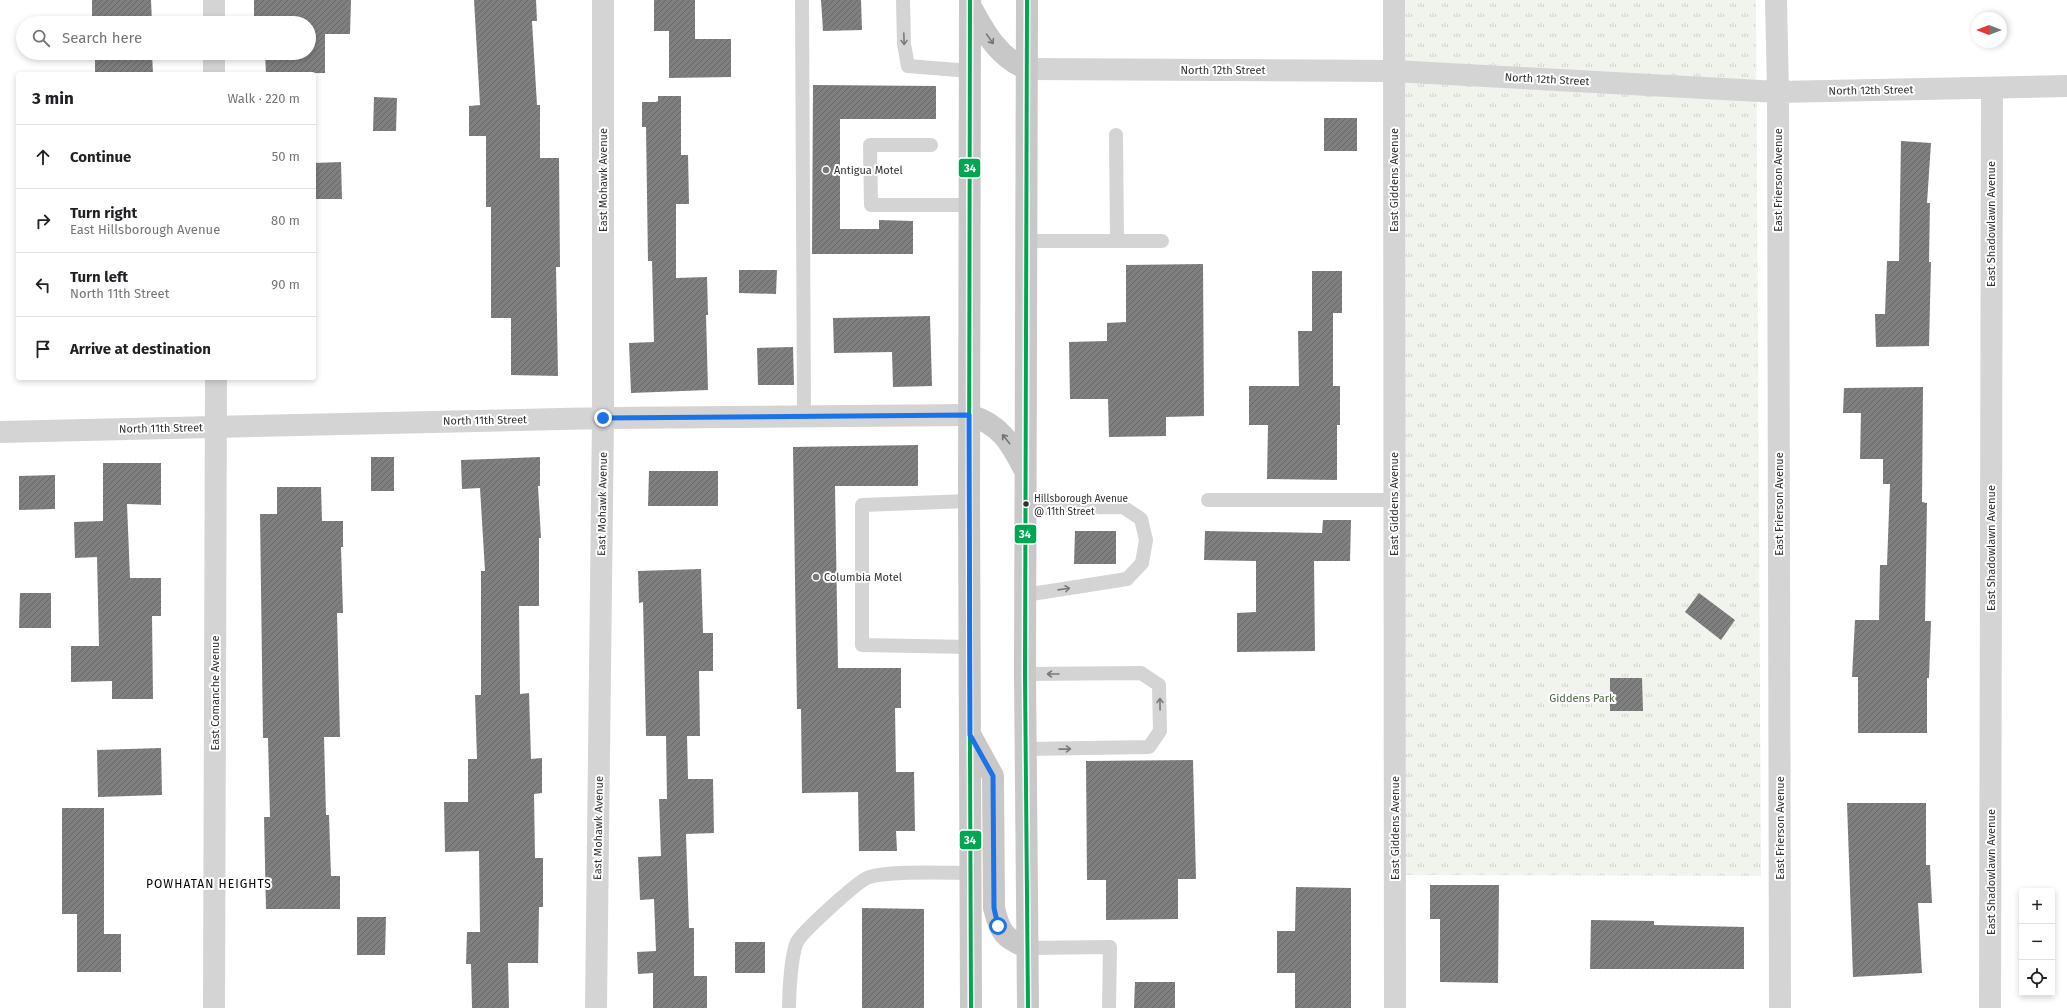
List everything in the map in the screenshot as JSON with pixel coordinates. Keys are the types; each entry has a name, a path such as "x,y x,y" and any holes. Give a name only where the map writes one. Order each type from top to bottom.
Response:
{"main road":[{"path":"1027,0 1026,749 1028,1008"},
{"path":"970,3 969,501 971,1008"},
{"path":"970,3 980,24 1002,54 1013,64 1027,69"},
{"path":"969,415 987,421 1001,433 1011,445 1026,472"},
{"path":"970,735 993,776 994,908 998,926 1008,939 1028,948"}],"street":[{"path":"214,0 214,16"},
{"name":"East Mohawk Avenue","path":"596,1008 603,418 603,0"},
{"name":"East Giddens Avenue","path":"1394,0 1395,1008"},
{"name":"East Frierson Avenue","path":"1776,0 1778,92 1780,1008"},
{"path":"214,60 214,72"},
{"name":"North 12th Street","path":"1027,69 1394,71 1778,92 2067,86"},
{"name":"East Shadowlawn Avenue","path":"1990,1008 1992,88"},
{"name":"East Comanche Avenue","path":"214,1008 216,380"},
{"name":"North 11th Street","path":"0,432 603,418 969,415"}],"lane":[{"path":"802,0 804,416"},
{"path":"903,0 904,44 908,66 970,71"},
{"path":"1116,135 1117,241"},
{"path":"931,145 870,145 871,205 970,205"},
{"path":"1026,241 1162,241"},
{"path":"1208,500 1394,500"},
{"path":"969,501 862,505 862,645 970,647"},
{"path":"1026,508 1123,507 1141,519 1146,540 1142,563 1127,579 1026,594"},
{"path":"1026,674 1141,673 1159,685 1160,731 1149,747 1026,749"},
{"path":"789,1008 789,986 797,941 825,912 853,888 867,878 887,875 970,873"},
{"path":"1028,948 1110,947 1110,1008"}],"green space":[{"name":"Giddens Park","path":"1404,0 1756,0 1761,876 1406,875"}],"building":[{"path":"92,0 151,0 152,16 92,16"},
{"path":"254,0 351,0 350,34 325,34 325,73 266,72 265,60 316,60 316,16 254,16"},
{"path":"474,0 536,0 537,21 532,21 537,105 540,105 540,158 559,158 560,267 556,267 558,376 511,375 511,318 491,318 491,207 486,207 486,136 469,136 469,106 480,105"},
{"path":"654,0 695,0 695,39 731,39 731,77 669,78 669,31 654,31"},
{"path":"821,0 861,0 862,30 823,31"},
{"path":"95,60 152,60 153,72 95,72"},
{"name":"Antigua Motel","path":"813,85 936,86 936,119 840,119 840,229 879,229 879,220 913,221 913,254 812,254"},
{"path":"658,96 681,96 681,155 688,155 689,204 676,204 676,278 707,277 708,315 706,315 708,390 631,393 629,343 654,342 652,261 648,261 646,127 642,127 642,102 656,102 658,101"},
{"path":"374,97 397,98 396,131 373,131"},
{"path":"1324,118 1357,118 1357,151 1324,151"},
{"path":"1901,141 1931,143 1927,203 1930,203 1929,262 1931,262 1929,346 1876,347 1875,314 1885,314 1887,261 1899,261"},
{"path":"341,162 342,199 316,199 316,163"},
{"path":"1203,264 1204,416 1166,417 1166,436 1109,437 1108,399 1070,399 1069,342 1107,341 1107,323 1126,322 1126,265"},
{"path":"739,270 777,270 776,294 739,293"},
{"path":"1312,271 1342,271 1342,313 1333,313 1333,386 1340,386 1340,425 1337,425 1337,480 1267,479 1268,425 1249,425 1249,386 1299,386 1298,331 1312,331"},
{"path":"930,316 932,386 893,387 892,352 834,353 833,318"},
{"path":"793,347 794,385 758,385 757,348"},
{"path":"1923,387 1922,502 1927,503 1925,621 1931,621 1929,678 1927,678 1927,733 1858,733 1858,677 1852,677 1855,620 1879,620 1880,565 1887,565 1890,484 1883,484 1883,459 1860,459 1861,413 1843,413 1844,388"},
{"path":"918,445 918,486 835,486 838,668 901,668 901,708 895,708 896,772 914,772 915,831 896,831 897,851 859,851 858,792 802,793 801,709 797,709 793,447"},
{"path":"371,457 394,457 394,491 371,491"},
{"path":"540,457 540,486 538,486 541,538 539,538 539,606 519,606 520,694 529,693 531,759 542,758 542,793 534,794 535,858 543,858 543,907 539,907 538,963 508,963 509,1008 472,1008 471,964 466,964 467,932 480,932 479,851 445,852 444,802 468,802 468,759 477,759 475,695 481,695 481,571 485,571 480,488 462,489 461,460"},
{"path":"103,463 161,463 161,505 127,504 130,578 161,578 161,616 152,616 153,699 112,699 112,681 71,682 71,646 99,646 97,557 75,558 74,522 103,521"},
{"path":"649,471 718,471 718,506 648,506"},
{"path":"55,475 55,509 19,510 19,476"},
{"path":"277,487 321,487 322,521 343,521 343,547 341,547 343,613 337,613 340,737 324,737 326,815 329,815 331,876 340,876 340,909 266,909 264,817 270,817 268,738 263,738 260,514 277,514"},
{"path":"1323,520 1351,520 1350,561 1314,561 1315,651 1237,652 1237,613 1256,612 1256,561 1204,560 1205,531 1322,533"},
{"path":"1075,531 1116,531 1116,564 1074,564"},
{"path":"701,569 703,633 713,633 713,671 699,671 700,736 687,736 688,779 713,779 714,833 686,834 689,928 694,928 694,976 707,976 707,1008 653,1008 653,973 638,974 637,952 656,951 654,899 640,900 638,857 661,856 659,799 667,799 666,736 646,736 643,602 639,603 638,571"},
{"path":"20,593 51,593 51,628 19,628"},
{"path":"1699,593 1735,620 1721,640 1685,612"},
{"path":"1610,678 1642,678 1643,711 1610,711"},
{"path":"161,748 162,795 98,797 97,750"},
{"path":"1193,760 1196,879 1178,879 1178,919 1106,920 1106,880 1087,880 1086,761"},
{"path":"1847,803 1926,803 1926,865 1930,865 1932,903 1918,903 1922,973 1853,977"},
{"path":"62,808 104,808 104,934 121,934 121,972 77,972 77,914 62,914"},
{"path":"1430,885 1499,885 1498,983 1440,982 1440,919 1430,919"},
{"path":"1296,887 1351,888 1351,1008 1295,1008 1295,973 1277,973 1277,931 1295,931"},
{"path":"862,908 924,909 924,1008 862,1008"},
{"path":"357,917 386,917 385,955 357,955"},
{"path":"1591,920 1654,921 1654,925 1744,927 1744,969 1590,969"},
{"path":"735,942 765,942 765,973 735,973"},
{"path":"1135,982 1175,982 1175,1008 1134,1008"}],"transit line":[{"name":"34","path":"970,0 969,501 971,1008"},
{"name":"34","path":"1027,0 1025,674 1028,1008"}],"place":[{"name":"Antigua Motel","path":"826,170"},
{"name":"Hillsborough Avenue @ 11th Street","path":"1026,504"},
{"name":"Columbia Motel","path":"816,577"}],"district":[{"name":"POWHATAN HEIGHTS","path":"209,884"}],"route":[{"path":"603,418 969,415 970,735 993,776 994,908 998,926"}]}
